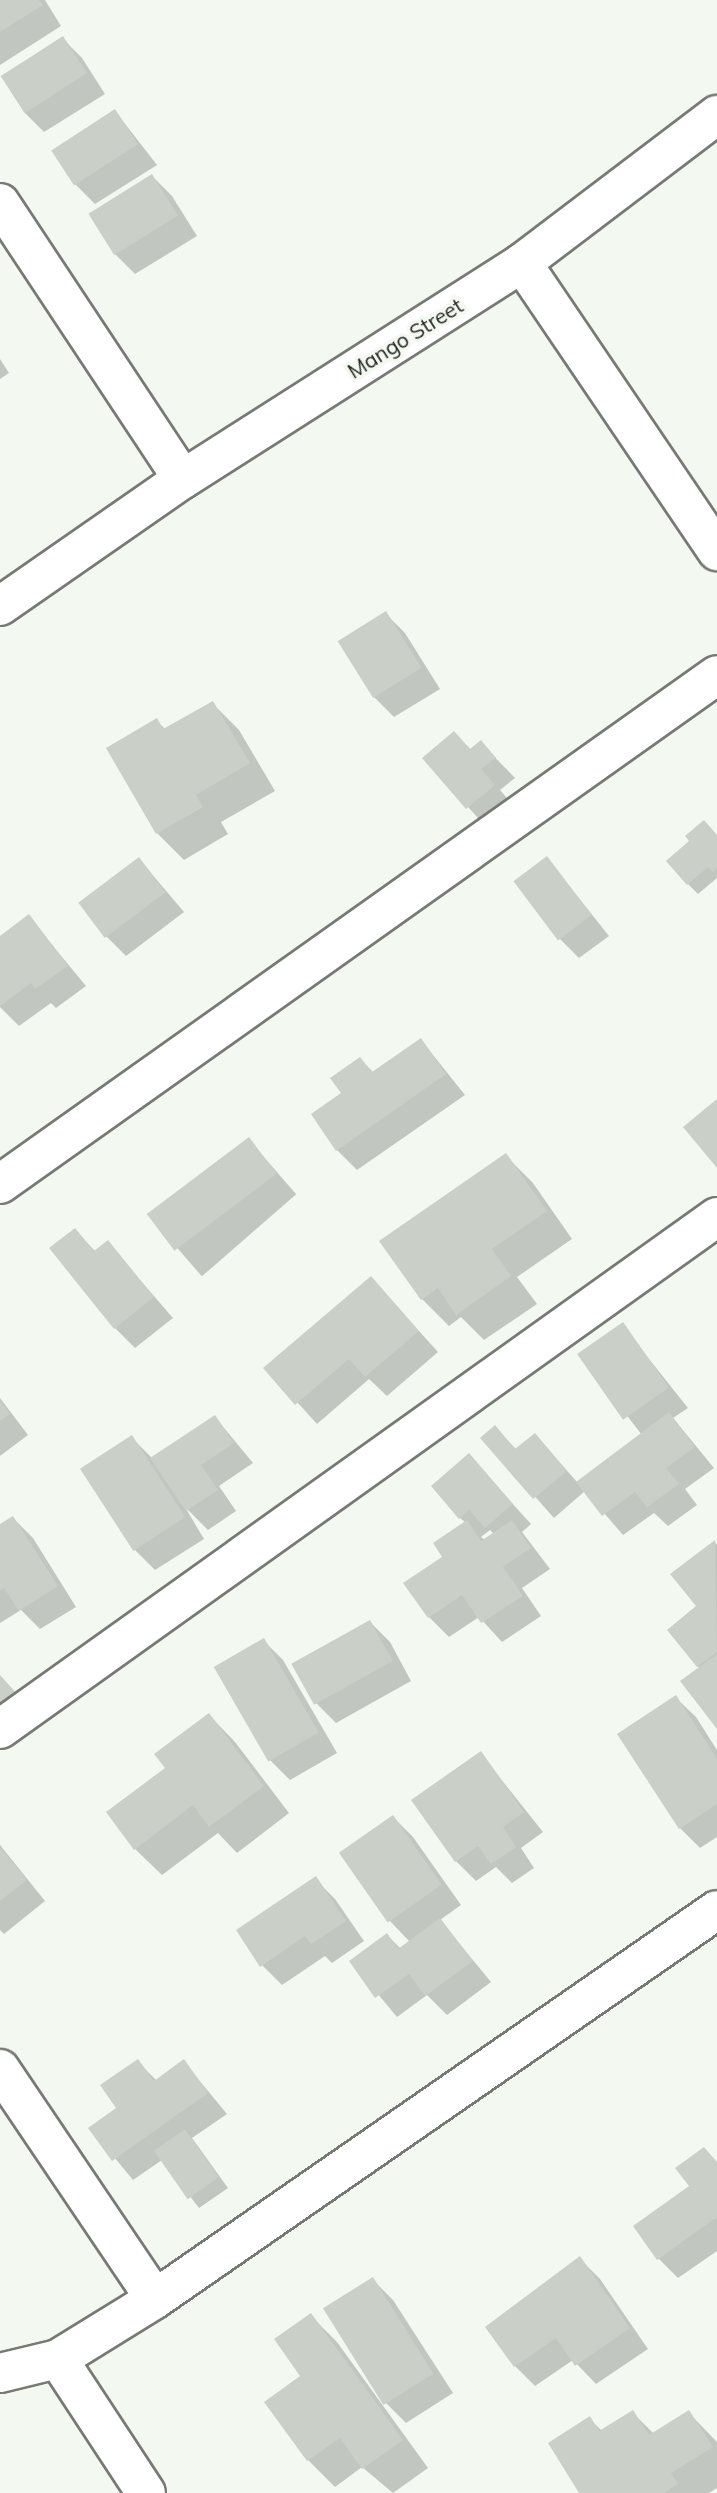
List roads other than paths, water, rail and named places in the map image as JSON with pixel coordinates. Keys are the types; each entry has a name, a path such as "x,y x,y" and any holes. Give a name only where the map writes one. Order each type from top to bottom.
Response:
{"street":[{"name":"Mango Street","path":"0,606 183,479 523,263 717,115"},
{"path":"0,203 183,479"},
{"path":"523,263 717,551"},
{"path":"0,1184 717,675"},
{"path":"0,1729 717,1217"},
{"path":"0,2373 58,2359 155,2299 717,1910"},
{"path":"0,2069 155,2299"},
{"path":"58,2359 146,2493"}]}
